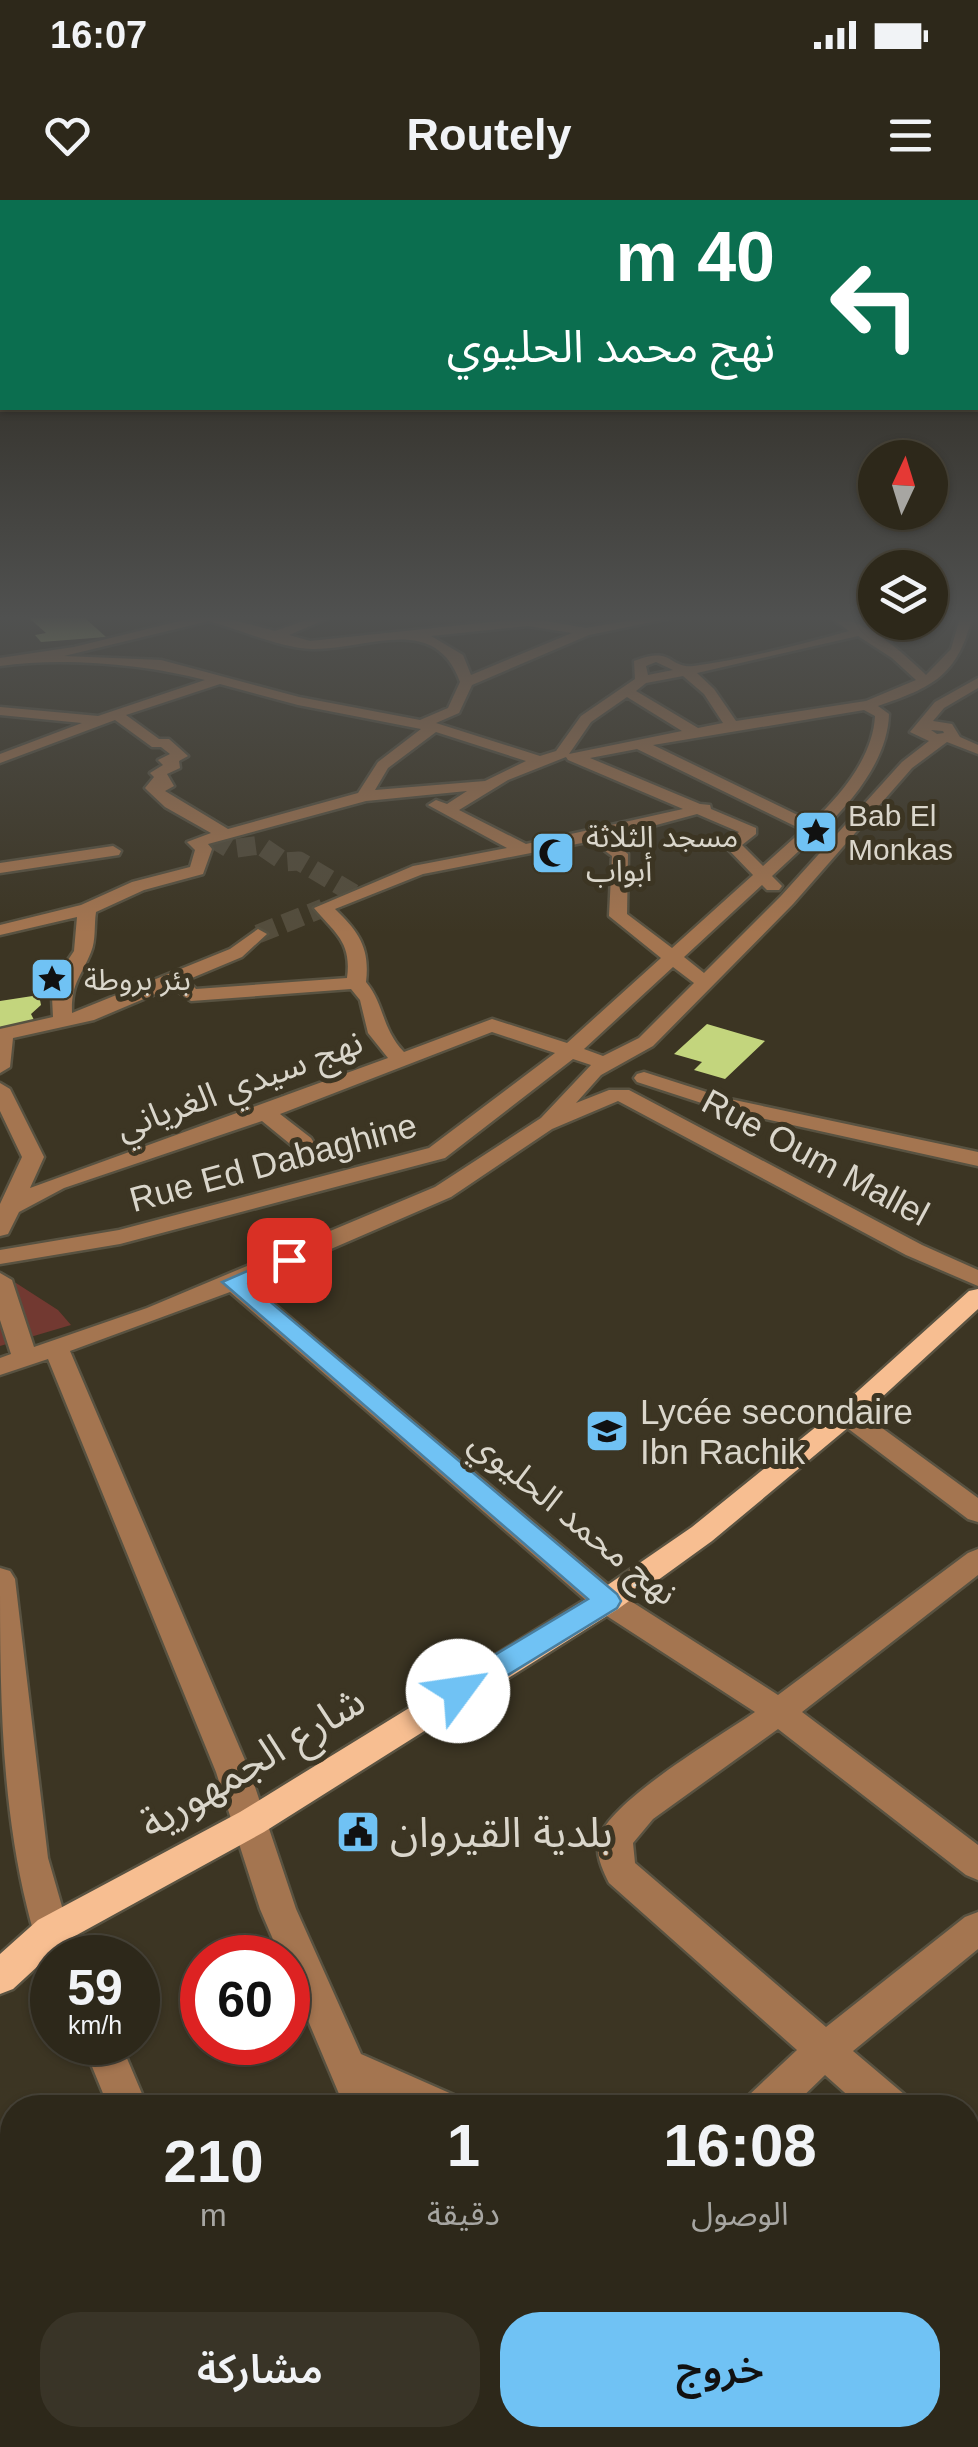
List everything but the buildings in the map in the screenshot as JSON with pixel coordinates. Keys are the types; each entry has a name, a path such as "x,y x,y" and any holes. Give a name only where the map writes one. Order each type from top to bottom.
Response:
{"main road":[{"name":"شارع الجمهورية","path":"71,1935 608,1601 702,1534 847,1415 978,1296"},
{"name":"شارع الجمهورية","path":"0,1977 30,1960"}],"street":[{"path":"0,759 96,723"},
{"path":"118,723 156,744 164,742 181,756 165,760 175,765 158,773 164,780 158,781 166,786 153,788 170,804 226,836"},
{"path":"411,723 538,760"},
{"path":"366,796 368,783 432,723"},
{"path":"567,756 584,723"},
{"path":"680,723 695,732"},
{"path":"450,810 488,784 538,760 760,723"},
{"name":"Rue Ed Dabaghine","path":"0,1257 120,1237 438,1153 569,1052 842,803 880,738 881,723"},
{"path":"907,764 925,723"},
{"path":"544,1124 598,1070 646,1042 787,900 907,764 950,735 956,723"},
{"path":"920,729 978,742"},
{"path":"950,735 978,750"},
{"path":"639,744 812,830 844,838"},
{"path":"567,756 704,808 750,830 732,846 787,900"},
{"path":"0,930 87,908 138,886 197,870 204,849 195,842 366,796 488,784"},
{"path":"401,793 450,810 520,848"},
{"path":"401,1060 369,1021 370,999 356,983 360,956 356,939 323,908 420,870 595,836 704,808"},
{"path":"595,836 620,854 618,916 706,982"},
{"path":"0,868 113,850"},
{"path":"63,1023 62,996 69,972 83,951 87,908"},
{"path":"0,1067 2,1032 63,1023 236,953 258,934"},
{"path":"175,979 191,995 356,983"},
{"name":"نهج سيدي الغرياني","path":"11,1207 56,1183 265,1113 492,1025 569,1052"},
{"path":"0,1280 12,1364 57,1350 233,1282 443,1192 544,1124 632,1086 646,1042"},
{"path":"569,1052 598,1070 615,1066 632,1086"},
{"path":"598,1070 592,1085 632,1086 978,1159"},
{"name":"Rue Oum Mallel","path":"632,1086 914,1250 978,1279"},
{"path":"0,1088 33,1157 0,1229"},
{"path":"265,1113 303,1143"},
{"name":"نهج محمد الحليوي","path":"233,1282 608,1601 779,1712 978,1865"},
{"path":"57,1350 252,1822 268,1884 359,2095"},
{"path":"847,1415 978,1512"},
{"path":"875,2095 621,1872 615,1854 616,1839 641,1809 779,1712 978,1560"},
{"path":"0,1579 31,1858 54,1935"},
{"path":"777,2095 824,2050 978,1928"},
{"path":"111,2065 123,2095"},
{"path":"345,2066 411,2095"}],"shaded area":[{"path":"16,1283 58,1310 71,1325 0,1346 0,1285"}],"tunnel":[{"path":"212,838 230,849 260,845 285,862 299,861 356,895"},
{"path":"258,934 323,908"}],"place":[{"name":"Bab El Monkas","path":"816,832"},
{"name":"مسجد الثلاثة أبواب","path":"553,853"},
{"name":"بئر بروطة","path":"52,979"},
{"name":"Lycée secondaire Ibn Rachik","path":"607,1431"},
{"name":"بلدية القيروان","path":"358,1832"}],"route":[{"path":"289,1260 233,1282 608,1601 458,1691"}]}
